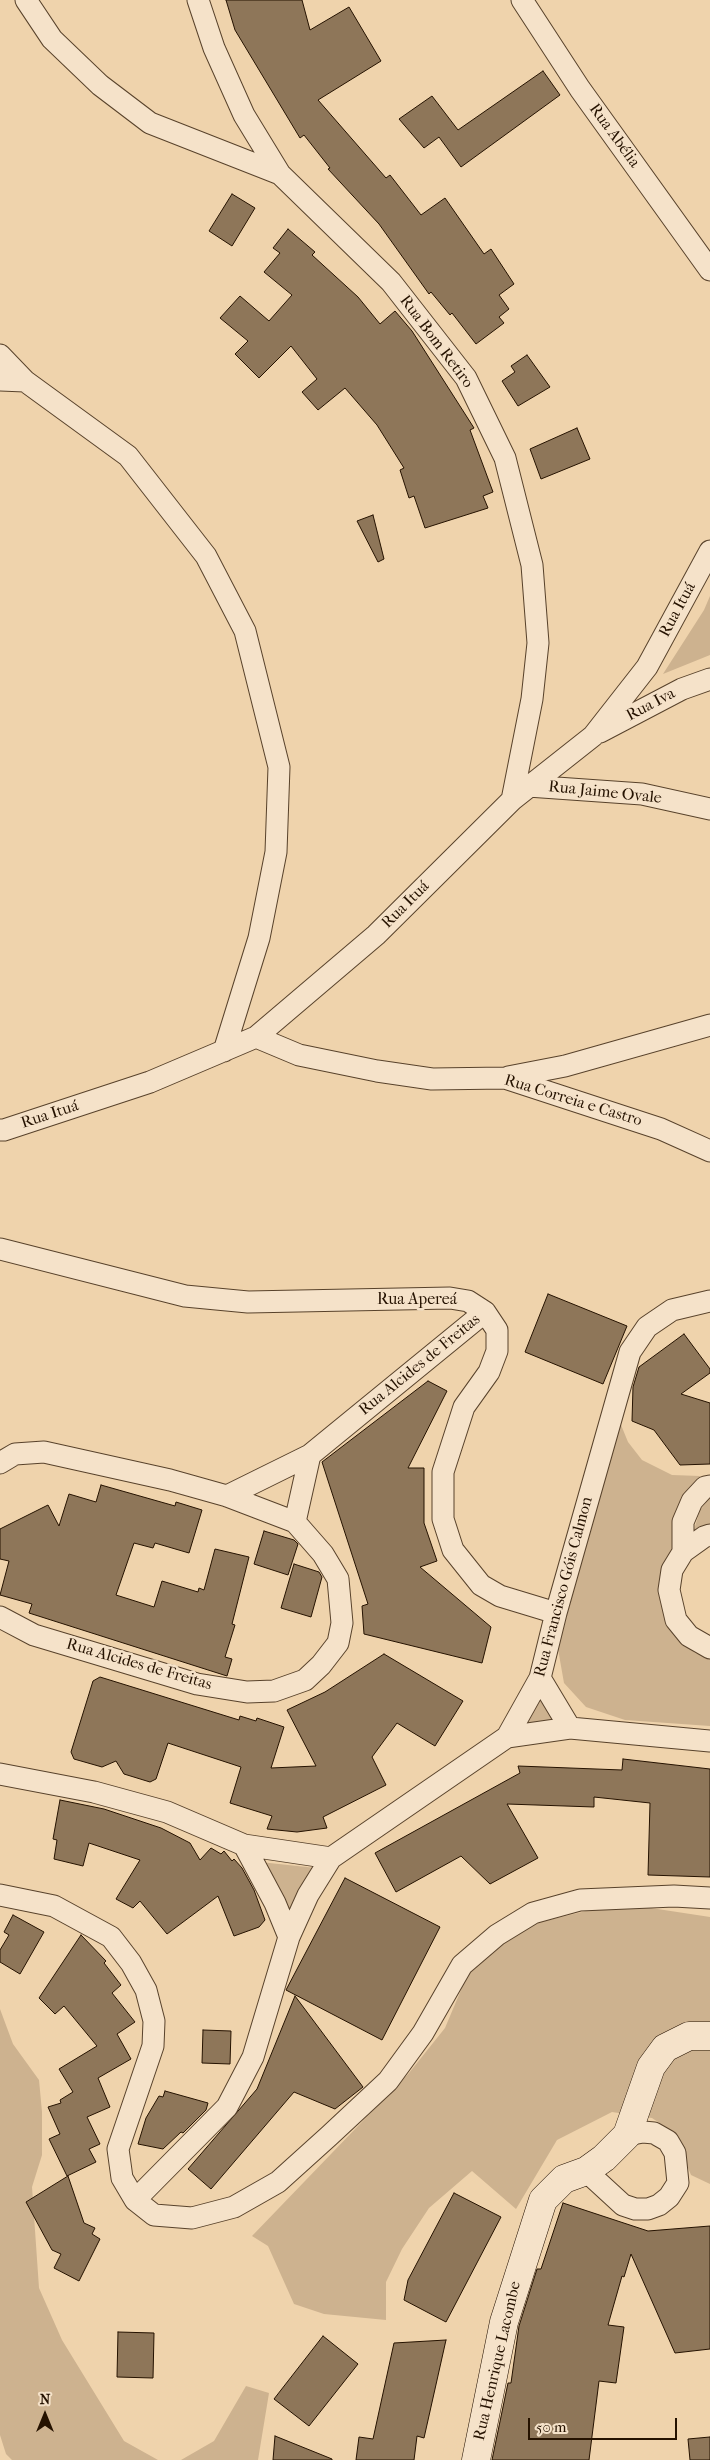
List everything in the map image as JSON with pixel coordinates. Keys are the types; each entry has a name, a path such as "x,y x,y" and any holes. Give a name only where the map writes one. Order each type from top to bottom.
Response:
{"street":[{"path":"26,0 52,39 100,85 150,123 280,174"},
{"name":"Rua Bom Retiro","path":"198,0 214,48 244,115 280,174 391,282 466,378 505,458 532,565 538,643 532,699 512,800"},
{"name":"Rua Abélia","path":"522,0 580,89 710,270"},
{"path":"0,355 25,382 128,456 206,556 245,631 279,767 276,852 259,938 224,1051"},
{"path":"0,380 25,382"},
{"name":"Rua Ituá","path":"1,1131 150,1082 256,1037 376,935 512,800 593,736 647,667 710,551"},
{"name":"Rua Iva","path":"593,736 682,689 710,679"},
{"name":"Rua Jaime Ovale","path":"528,786 642,794 710,809"},
{"path":"505,1078 566,1066 710,1025"},
{"name":"Rua Correia e Castro","path":"256,1037 299,1056 377,1071 432,1079 505,1078 661,1129 710,1150"},
{"name":"Rua Apereá","path":"0,1250 185,1296 248,1302 450,1298 468,1301 485,1312"},
{"name":"Rua Francisco Góis Calmon","path":"331,1858 508,1737 540,1678 556,1613 630,1352 647,1327 672,1310 710,1301"},
{"path":"485,1312 497,1330 497,1351 489,1372 464,1408 443,1472 443,1519 453,1550 481,1585 500,1596 556,1613"},
{"name":"Rua Alcides de Freitas","path":"227,1496 310,1456 485,1312"},
{"name":"Rua Alcides de Freitas","path":"0,1463 15,1454 44,1452 170,1480 227,1496 295,1522 323,1554 338,1578 342,1623 338,1643 321,1665 305,1680 274,1691 247,1692 197,1684 34,1635 0,1617"},
{"path":"295,1522 310,1456"},
{"path":"684,1552 684,1522 692,1501 705,1487 710,1486"},
{"path":"710,1535 704,1537 684,1552 672,1570 668,1590 676,1620 689,1636 710,1648"},
{"path":"540,1678 570,1728"},
{"path":"508,1737 570,1728 710,1741"},
{"path":"0,1774 94,1792 167,1812 244,1845 331,1858 308,1895 288,1937 253,2057 227,2107 135,2200"},
{"path":"244,1845 275,1903 288,1937"},
{"path":"0,1895 54,1906 111,1937 132,1963 146,1990 154,2021 152,2046 118,2149 122,2178 135,2200 154,2215 192,2218 234,2206 278,2182 388,2080 423,2034 462,1965 497,1935 532,1913 580,1900 674,1896 710,1898"},
{"name":"Rua Henrique Lacombe","path":"476,2460 504,2322 543,2200 564,2179 586,2171 604,2158 627,2135 650,2067 665,2048 689,2036 710,2036"},
{"path":"586,2171 623,2205 635,2209 648,2209 669,2197 678,2183 675,2153 668,2141 654,2133 643,2132 627,2135"}],"shaded area":[{"path":"710,596 710,655 663,674 704,610"},
{"path":"619,1420 628,1442 642,1460 672,1475 700,1476 681,1497 671,1554 662,1576 660,1601 664,1616 676,1637 695,1653 710,1657 710,1726 625,1720 586,1707 564,1683 558,1649"},
{"path":"710,1498 710,1527 693,1533 700,1510"},
{"path":"537,1696 556,1722 519,1727"},
{"path":"260,1862 316,1868 290,1914"},
{"path":"651,1908 710,1917 710,2184 691,2175 673,2132 652,2118 612,2112 557,2140 516,2209 472,2171 429,2208 402,2249 386,2282 386,2320 324,2314 294,2304 268,2246 252,2236 409,2073 445,2028 474,1959 529,1925 590,1910"},
{"path":"0,2009 13,2044 39,2080 42,2112 42,2155 32,2187 39,2288 62,2340 124,2441 158,2460 12,2460 6,2454 0,2435"},
{"path":"246,2386 269,2393 258,2460 181,2460 214,2441"}],"building":[{"path":"226,0 302,0 310,30 349,7 381,61 318,100 386,178 390,175 421,215 445,198 484,254 491,249 514,284 499,295 509,309 499,317 504,323 476,344 452,313 450,315 431,292 429,294 379,224 328,169 330,168 304,135 300,138 235,30"},
{"path":"543,71 560,95 461,167 439,137 424,148 399,119 432,96 458,130"},
{"path":"232,194 255,208 232,246 209,231"},
{"path":"288,229 315,252 312,255 358,297 380,324 395,311 412,331 474,428 470,430 493,492 483,496 488,508 425,528 414,496 409,498 400,470 404,468 377,425 345,388 318,410 302,392 317,379 291,346 259,378 235,354 248,341 220,318 240,296 269,321 292,295 264,272 280,253 273,248"},
{"path":"527,355 550,387 518,406 502,381 515,372 511,366"},
{"path":"577,428 590,459 541,479 530,449"},
{"path":"373,515 384,559 378,562 357,521"},
{"path":"548,1294 627,1326 603,1384 525,1352"},
{"path":"684,1334 710,1369 710,1373 681,1394 710,1403 710,1464 680,1465 654,1430 632,1421 633,1387 639,1367"},
{"path":"428,1381 447,1391 408,1468 424,1468 424,1523 437,1561 420,1567 491,1627 482,1663 364,1634 362,1606 368,1604 322,1462"},
{"path":"101,1485 175,1506 176,1502 202,1510 189,1553 155,1543 153,1548 134,1543 116,1595 154,1607 162,1581 198,1592 199,1588 204,1590 215,1549 249,1557 232,1624 235,1625 225,1657 232,1659 227,1676 29,1613 32,1604 0,1595 9,1561 0,1559 0,1529 48,1505 59,1526 69,1494 96,1502"},
{"path":"264,1531 294,1540 298,1544 288,1575 254,1564"},
{"path":"294,1564 319,1572 322,1577 311,1617 281,1608"},
{"path":"384,1654 463,1701 435,1746 397,1723 372,1757 386,1785 323,1817 327,1828 297,1832 267,1829 272,1816 230,1803 241,1767 168,1743 156,1779 150,1782 124,1774 116,1761 102,1767 74,1759 71,1752 93,1681 100,1677 239,1720 240,1716 256,1721 257,1718 284,1727 271,1768 316,1766 287,1710 325,1692"},
{"path":"623,1759 710,1769 710,1877 648,1875 650,1803 594,1797 594,1807 507,1804 538,1858 490,1884 461,1856 396,1892 375,1853 520,1773 518,1766 622,1770"},
{"path":"60,1800 104,1809 161,1828 190,1843 200,1860 211,1848 221,1854 224,1851 232,1861 234,1859 242,1868 254,1890 265,1920 259,1927 234,1936 218,1896 167,1934 140,1901 133,1908 116,1899 140,1860 89,1843 83,1866 54,1859 57,1840 53,1839"},
{"path":"345,1878 440,1927 382,2040 286,1990"},
{"path":"13,1915 44,1932 20,1974 0,1962 0,1950 9,1935 4,1932"},
{"path":"81,1935 106,1961 104,1963 121,1985 112,1993 135,2022 117,2034 131,2059 98,2078 110,2107 87,2117 100,2144 89,2149 96,2162 67,2176 49,2139 60,2134 48,2107 61,2103 60,2100 73,2092 59,2069 97,2046 64,2006 55,2014 39,1998"},
{"path":"295,1996 363,2087 335,2109 294,2092 211,2189 188,2169 257,2089"},
{"path":"203,2030 231,2031 230,2064 202,2063"},
{"path":"165,2091 208,2103 206,2110 183,2133 181,2132 163,2149 138,2144 146,2118 159,2096 163,2097"},
{"path":"68,2176 84,2223 95,2228 92,2234 100,2239 79,2281 54,2268 61,2254 52,2250 26,2202"},
{"path":"454,2193 501,2217 446,2322 404,2300 408,2280"},
{"path":"563,2203 648,2231 710,2226 710,2349 675,2353 631,2254 624,2277 622,2276 608,2325 624,2327 616,2383 599,2381 589,2460 492,2460 508,2383 511,2383 519,2326 537,2269 541,2269"},
{"path":"118,2332 154,2333 153,2378 117,2377"},
{"path":"323,2336 358,2364 309,2426 274,2399"},
{"path":"446,2340 424,2438 417,2436 414,2460 356,2460 359,2437 373,2439 394,2343"},
{"path":"275,2436 332,2459 332,2460 273,2460"},
{"path":"710,2437 710,2460 690,2460 688,2439"}]}
